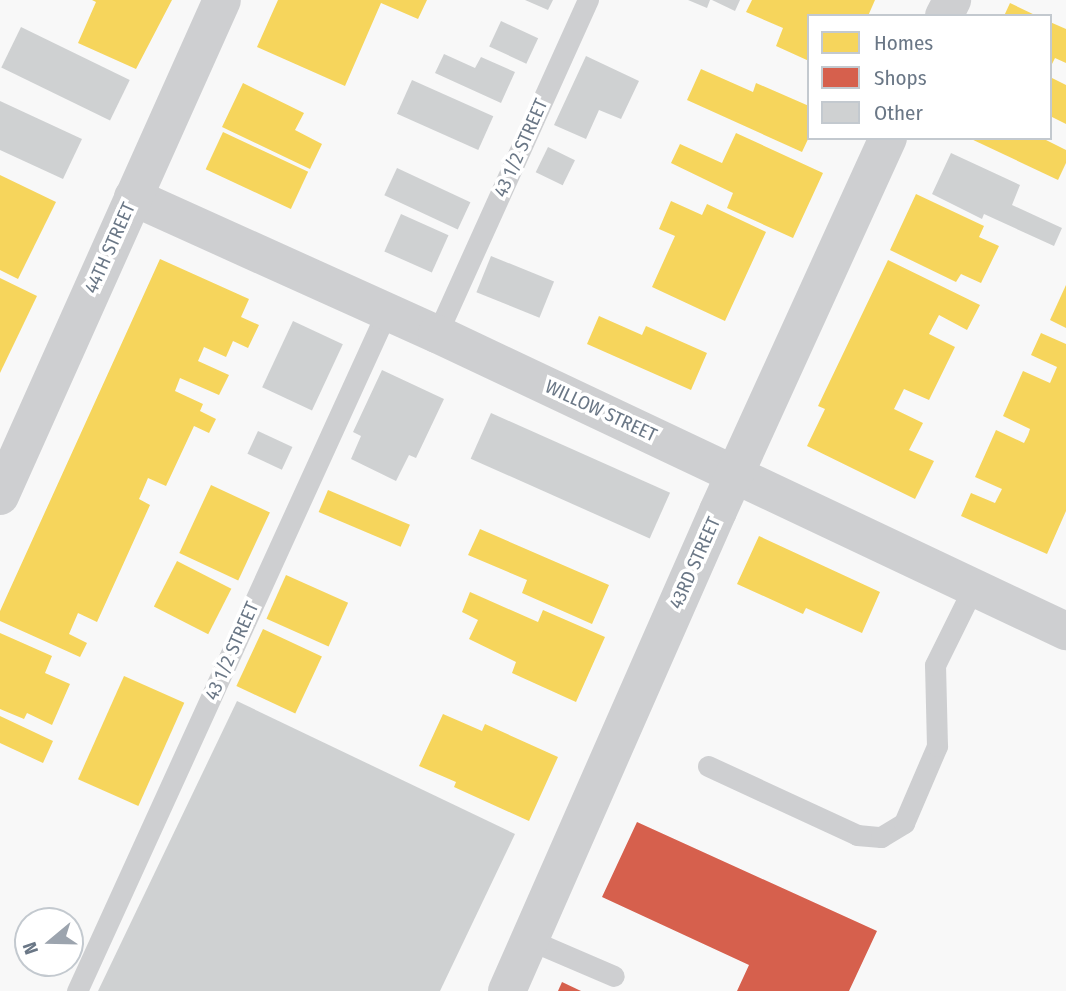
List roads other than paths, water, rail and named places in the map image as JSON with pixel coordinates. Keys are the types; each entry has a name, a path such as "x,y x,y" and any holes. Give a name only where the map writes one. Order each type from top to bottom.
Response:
{"street":[{"name":"44TH STREET","path":"0,496 222,0"},
{"name":"43RD STREET","path":"507,991 735,474 887,140"},
{"name":"WILLOW STREET","path":"133,197 437,334 973,588 1062,619"}],"lane":[{"name":"43 1/2 STREET","path":"437,334 588,0"},
{"name":"43 1/2 STREET","path":"77,991 387,311"},
{"path":"708,765 857,835 881,837 904,823 937,746 935,665 973,588"},
{"path":"530,940 614,976"}]}
